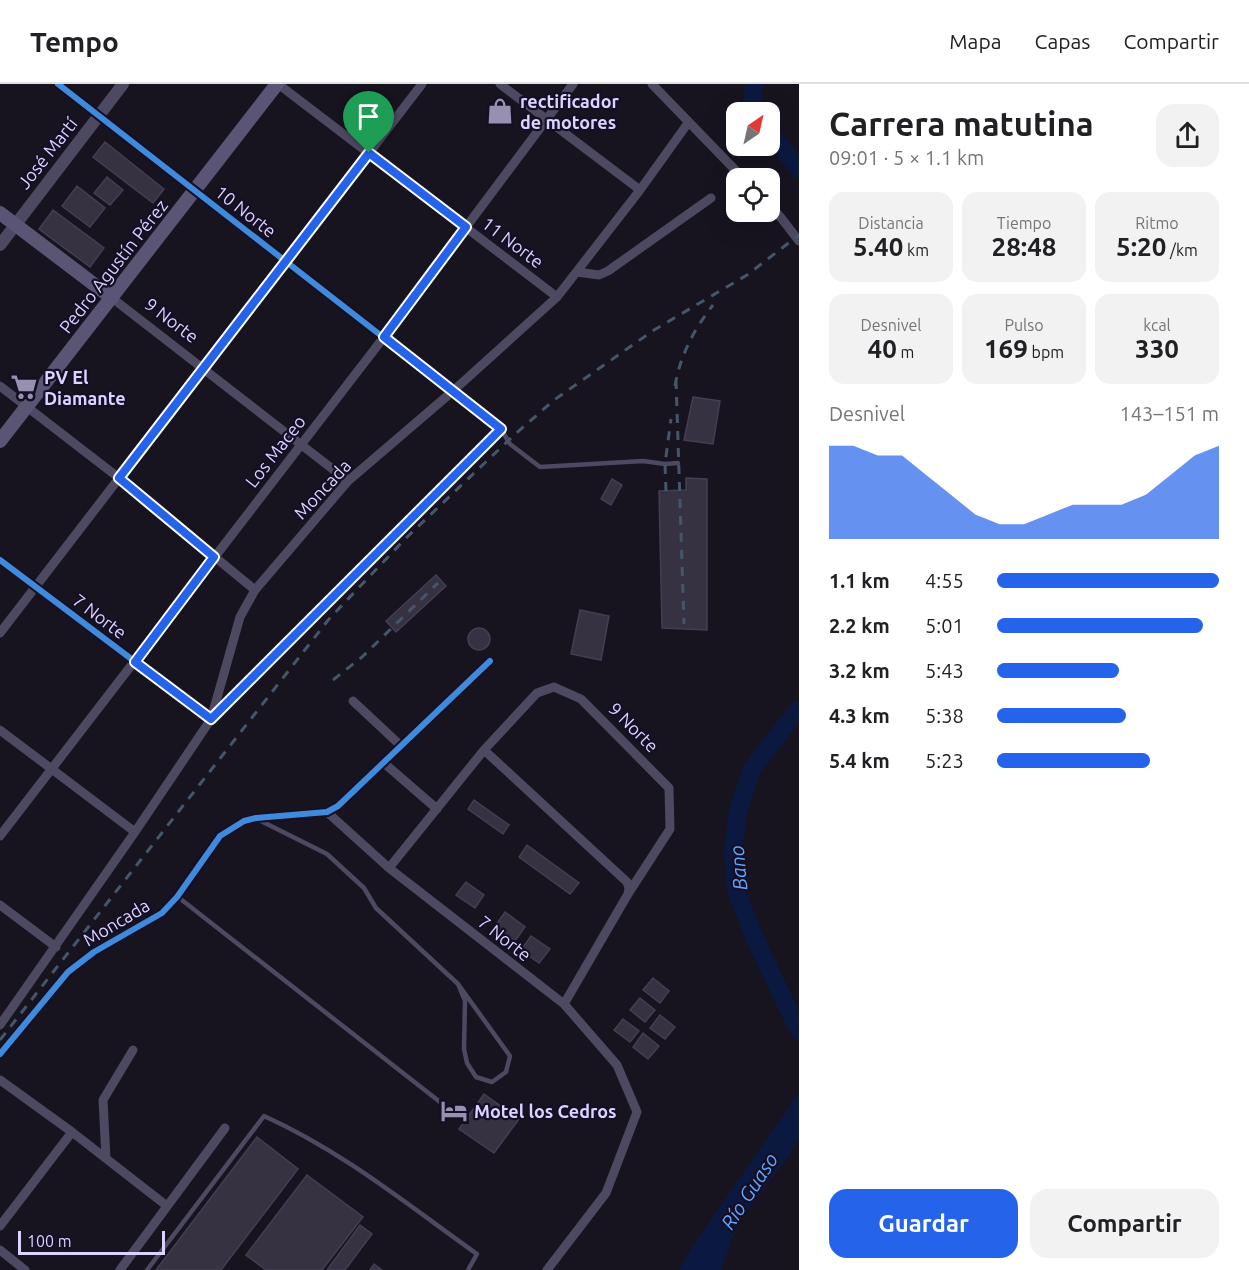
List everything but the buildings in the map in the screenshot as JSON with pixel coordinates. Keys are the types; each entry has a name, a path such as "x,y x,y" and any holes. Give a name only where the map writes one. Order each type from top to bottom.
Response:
{"main road":[{"name":"Pedro Agustín Pérez","path":"0,441 277,84"},
{"name":"9 Norte","path":"0,213 112,298"}],"street":[{"name":"10 Norte","path":"58,84 501,429"},
{"name":"José Martí","path":"0,245 123,84"},
{"name":"11 Norte","path":"277,84 557,297"},
{"path":"0,633 422,84"},
{"path":"500,84 640,190"},
{"name":"Los Maceo","path":"0,836 384,337 573,84"},
{"path":"652,84 733,168"},
{"name":"Moncada","path":"0,1025 56,947 211,719 240,617 255,590 348,480 453,391 557,297 640,190 688,123"},
{"path":"577,272 599,275 608,271 711,198"},
{"path":"780,217 799,241"},
{"name":"9 Norte","path":"112,298 348,480"},
{"path":"0,386 119,478 255,590"},
{"path":"211,719 501,429"},
{"name":"7 Norte","path":"0,560 211,719"},
{"path":"327,812 338,806 490,661"},
{"name":"9 Norte","path":"484,750 537,693 554,687 581,699 669,788 670,829 628,894"},
{"path":"353,701 400,745"},
{"path":"0,730 135,832"},
{"path":"389,868 484,750 627,882 629,888 628,894 564,1005"},
{"path":"384,763 437,809"},
{"name":"Moncada","path":"0,1054 68,972 94,952 162,913 177,897 220,836 244,821 256,818 327,812"},
{"name":"7 Norte","path":"327,812 389,868 564,1005 617,1065 637,1112 606,1193 546,1270"},
{"path":"0,905 56,947"},
{"path":"106,1158 103,1100 133,1050"},
{"path":"0,1080 72,1132 167,1206"},
{"path":"120,1270 225,1128"},
{"path":"0,1226 72,1132"},
{"path":"0,1250 25,1270"}],"lane":[{"path":"501,429 510,444 540,467 643,461 665,465 678,463"},
{"path":"256,818 327,854 364,888 376,908 458,984 510,1056 506,1071 492,1082 476,1077 467,1063 464,1049 465,1000 458,984"},
{"path":"177,897 440,1102"},
{"path":"147,1270 264,1116 295,1130 400,1197 477,1254 468,1270"}],"water":[{"name":"Río Guaso","path":"799,1092 799,1138 789,1156 739,1221 721,1270 679,1270 690,1250"}],"waterway":[{"name":"Bano","path":"752,102 754,84"},
{"name":"Bano","path":"780,146 799,170"},
{"name":"Bano","path":"799,710 752,769 738,811 733,851 736,890 755,939 799,1031"}],"railway":[{"path":"0,1040 329,619 406,538 554,400 654,330 747,275 799,235"},
{"path":"675,386 680,364 689,343 713,305"},
{"path":"676,380 684,624"},
{"path":"666,491 665,464 671,419"},
{"path":"333,680 362,657 438,583"}],"cycle path":[{"path":"0,560 211,719 501,429 58,84"},
{"path":"0,1054 68,972 94,952 162,913 177,897 220,836 244,821 327,812 338,806 490,661"}],"place":[{"name":"rectificador de motores","path":"500,111"},
{"name":"PV El Diamante","path":"24,387"},
{"name":"Motel los Cedros","path":"454,1111"}],"route":[{"path":"369,153 466,227 384,337 501,429 211,719 135,662 214,557 119,478 369,153"}]}
